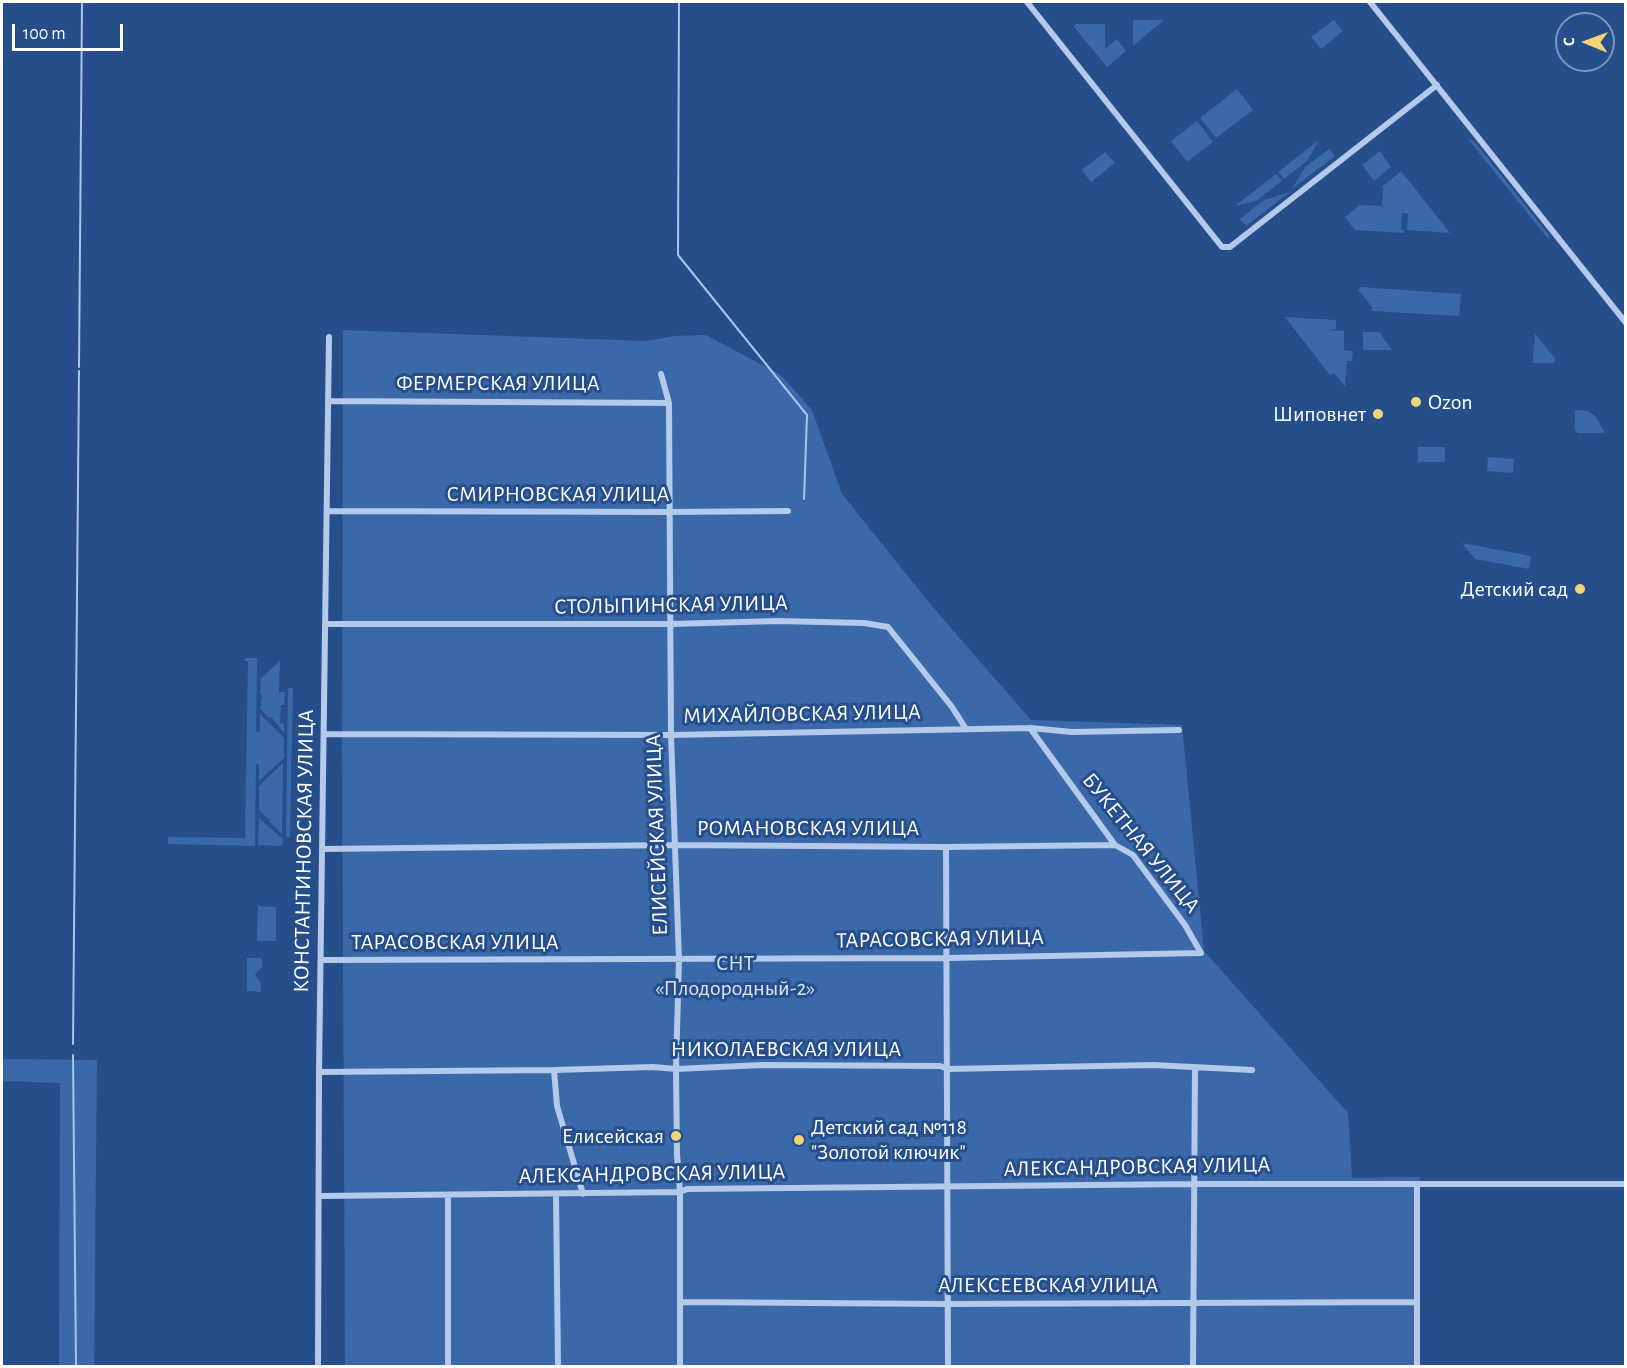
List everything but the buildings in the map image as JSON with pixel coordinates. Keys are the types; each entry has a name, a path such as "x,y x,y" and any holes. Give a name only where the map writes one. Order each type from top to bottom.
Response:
{"street":[{"path":"1027,2 1222,247 1230,247 1437,86"},
{"path":"1370,2 1626,322"},
{"name":"КОНСТАНТИНОВСКАЯ УЛИЦА","path":"318,1366 319,1072 329,337"},
{"name":"ЕЛИСЕЙСКАЯ УЛИЦА","path":"661,374 669,403 671,735 678,959 676,1069 680,1192 680,1366"},
{"name":"ФЕРМЕРСКАЯ УЛИЦА","path":"328,401 669,403"},
{"name":"СМИРНОВСКАЯ УЛИЦА","path":"327,511 670,513 788,511"},
{"name":"СТОЛЫПИНСКАЯ УЛИЦА","path":"326,624 671,624 778,621 864,623 888,627 966,729"},
{"path":"1030,728 1072,732 1179,730"},
{"name":"МИХАЙЛОВСКАЯ УЛИЦА","path":"324,734 671,735 1030,728"},
{"name":"БУКЕТНАЯ УЛИЦА","path":"1030,728 1115,845 1133,855 1185,925 1201,953"},
{"name":"РОМАНОВСКАЯ УЛИЦА","path":"322,849 674,845 946,847 1115,845"},
{"path":"946,847 948,1366"},
{"name":"ТАРАСОВСКАЯ УЛИЦА","path":"321,960 947,958 1201,953"},
{"name":"НИКОЛАЕВСКАЯ УЛИЦА","path":"319,1072 653,1067 676,1069 786,1065 940,1066 948,1069 1153,1065 1252,1070"},
{"path":"1192,1366 1195,1068"},
{"path":"554,1070 557,1106 583,1194"},
{"name":"АЛЕКСАНДРОВСКАЯ УЛИЦА","path":"319,1196 583,1194 680,1192 687,1189 1194,1184 1626,1184"},
{"path":"1418,1184 1416,1302 1418,1366"},
{"path":"556,1194 558,1366"},
{"path":"448,1195 448,1366"},
{"name":"АЛЕКСЕЕВСКАЯ УЛИЦА","path":"680,1302 948,1304 1416,1302"}],"green space":[{"path":"1133,20 1164,20 1133,46"},
{"path":"1334,20 1343,31 1321,49 1311,37"},
{"path":"1076,24 1105,24 1105,49 1117,39 1126,51 1107,67 1074,27"},
{"path":"1237,89 1253,110 1216,138 1200,118"},
{"path":"1197,121 1213,142 1187,162 1171,141"},
{"path":"1468,139 1474,141 1549,235 1549,240"},
{"path":"1319,140 1307,161 1284,179 1278,172"},
{"path":"1329,149 1335,156 1292,189 1305,167"},
{"path":"1380,151 1391,167 1374,181 1362,165"},
{"path":"1105,152 1115,163 1091,182 1082,170"},
{"path":"1401,171 1450,233 1407,230 1408,214 1402,213 1401,230 1404,230 1404,233 1355,230 1345,217 1360,205 1382,206 1384,190 1382,187"},
{"path":"1276,174 1282,181 1256,201 1235,206"},
{"path":"1290,192 1246,226 1240,219 1264,200"},
{"path":"1361,287 1461,294 1459,316 1372,311 1372,307 1358,290"},
{"path":"1285,317 1336,320 1336,329 1329,330 1344,331 1344,350 1353,351 1352,361 1347,361 1345,386 1334,373 1330,375"},
{"name":"СНТ «Плодородный-2»","path":"343,330 647,341 675,336 706,335 781,375 812,410 842,494 931,605 1031,720 1182,725 1204,951 1348,1113 1352,1178 1420,1177 1420,1366 345,1366 342,747"},
{"path":"1363,332 1379,332 1392,350 1363,350"},
{"path":"1535,334 1555,358 1554,363 1533,363"},
{"path":"1575,410 1588,411 1595,416 1605,433 1578,433 1575,430"},
{"path":"1418,447 1445,447 1445,462 1418,462"},
{"path":"1488,457 1514,459 1513,473 1487,471"},
{"path":"1462,543 1531,556 1529,569 1475,559"},
{"path":"245,658 257,658 256,732 260,732 260,714 284,738 284,758 259,781 259,764 256,764 255,846 168,844 168,837 245,838 248,661 245,661"},
{"path":"280,661 279,692 285,692 284,705 281,705 280,723 284,724 284,733 271,717 269,718 260,709 261,678"},
{"path":"288,688 293,688 290,837 286,837"},
{"path":"283,763 282,834 269,821 271,819 259,810 259,786"},
{"path":"259,818 283,839 282,846 258,845"},
{"path":"258,906 276,907 276,941 257,941"},
{"path":"247,958 262,958 262,967 255,975 261,983 261,992 247,991"},
{"path":"2,1059 97,1060 94,1366 59,1366 60,1083 2,1081"}],"waterway":[{"path":"79,367 82,2"},
{"path":"679,2 678,255 807,415 804,499"},
{"path":"73,1044 79,371"},
{"path":"73,1055 76,1366"}],"place":[{"name":"Ozon","path":"1416,402"},
{"name":"Шиповнет","path":"1378,414"},
{"name":"Детский сад","path":"1580,589"},
{"name":"Елисейская","path":"676,1136"},
{"name":"Детский сад №118 \"Золотой ключик\"","path":"799,1140"}]}
